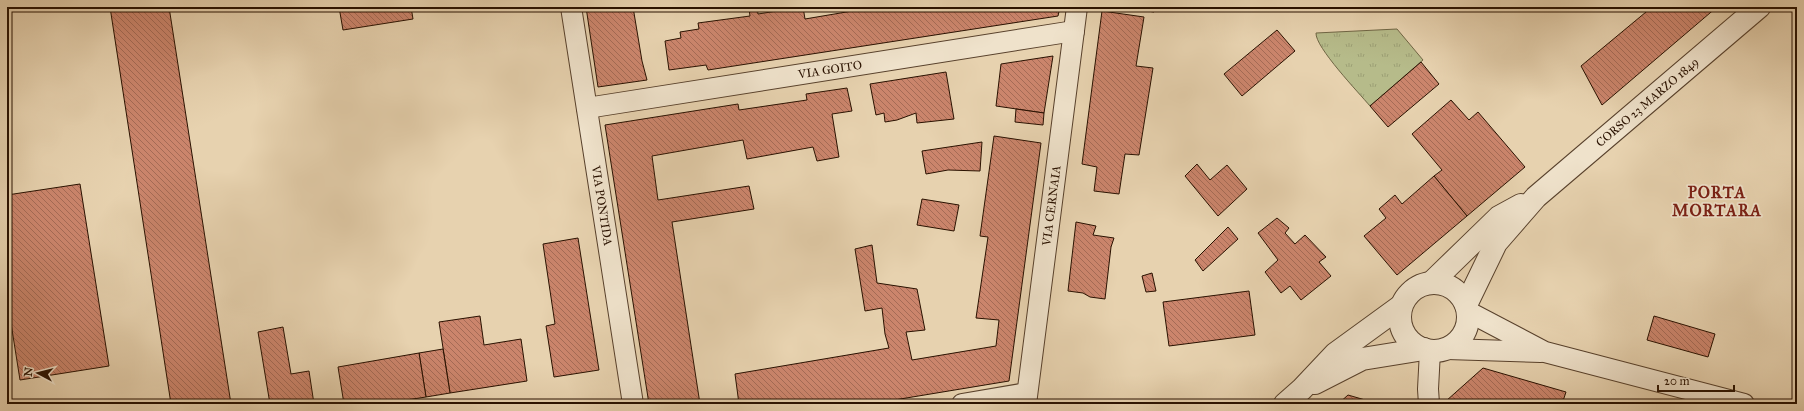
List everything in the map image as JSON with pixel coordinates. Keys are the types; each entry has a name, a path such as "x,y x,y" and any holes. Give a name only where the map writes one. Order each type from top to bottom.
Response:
{"street":[{"name":"VIA PONTIDA","path":"571,7 633,404"},
{"name":"VIA CERNAIA","path":"1026,399 1077,7"},
{"name":"CORSO 23 MARZO 1849","path":"1467,308 1496,243 1536,197 1759,7"},
{"name":"VIA GOITO","path":"586,108 1074,30"},
{"name":"CORSO 23 MARZO 1849","path":"1431,283 1499,217 1536,197"},
{"path":"1431,283 1442,284 1452,288 1460,296 1467,308 1468,323 1462,337 1434,350 1417,347 1408,340 1402,329 1400,318 1402,306 1406,297 1421,285 1431,283"},
{"path":"1284,404 1302,389 1335,354 1402,306"},
{"path":"1467,308 1545,352"},
{"path":"1429,404 1428,389 1434,350"},
{"path":"1302,389 1362,359 1434,350 1545,352 1744,404"},
{"path":"1690,404 1709,394"},
{"path":"962,404 1026,399"}],"green space":[{"path":"1397,29 1423,60 1370,106 1330,59 1322,48 1316,33"}],"building":[{"path":"110,7 169,7 231,404 171,404"},
{"path":"339,7 411,7 413,19 343,30"},
{"path":"586,7 633,7 642,61 647,80 598,87"},
{"path":"746,7 757,7 758,14 803,7 805,19 864,9 863,7 1060,7 1058,16 708,70 706,65 669,70 665,41 681,38 680,32 699,29 698,23 750,16 749,9"},
{"path":"1119,7 1155,7 1154,12"},
{"path":"1242,7 1298,7 1298,10 1242,11"},
{"path":"1315,7 1370,7 1315,9"},
{"path":"1652,7 1717,7 1602,105 1581,66"},
{"path":"1102,11 1144,17 1136,66 1153,68 1139,155 1125,154 1119,194 1094,191 1097,167 1082,164"},
{"path":"1277,30 1295,51 1242,96 1224,74"},
{"path":"1053,56 1044,113 996,106 1001,64"},
{"path":"1421,62 1439,84 1388,127 1370,106"},
{"path":"946,72 954,119 917,123 916,113 897,120 885,122 884,113 876,115 870,84"},
{"path":"847,88 852,111 832,114 839,157 817,161 813,147 747,159 743,140 652,156 658,200 749,186 754,209 672,222 700,404 649,404 605,125 738,104 739,110 807,100 806,94"},
{"path":"1451,100 1469,120 1478,112 1525,167 1467,216 1434,176 1442,170 1412,134"},
{"path":"1016,109 1044,113 1043,125 1015,122"},
{"path":"994,136 1041,143 1009,381 870,404 739,404 735,374 889,348 885,334 882,308 865,311 855,249 872,245 877,283 917,289 925,330 906,332 912,360 996,346 999,320 976,318 988,237 980,236"},
{"path":"982,142 980,171 948,170 926,174 922,151"},
{"path":"1197,164 1210,180 1227,165 1247,189 1218,216 1185,176"},
{"path":"1434,176 1467,216 1397,275 1364,236 1386,218 1379,209 1395,195 1402,204"},
{"path":"80,184 109,366 20,380 7,298 7,195"},
{"path":"922,199 959,205 954,231 917,225"},
{"path":"1277,218 1289,228 1285,233 1295,244 1305,235 1326,257 1319,262 1331,276 1301,300 1290,286 1281,293 1265,272 1278,260 1258,233"},
{"path":"1076,222 1096,226 1093,235 1114,238 1111,247 1105,299 1090,297 1083,293 1068,291"},
{"path":"1228,227 1238,239 1203,271 1195,260"},
{"path":"578,238 599,370 554,377 546,326 555,324 543,244"},
{"path":"1152,273 1156,291 1146,292 1142,276"},
{"path":"1249,291 1255,335 1169,346 1163,302"},
{"path":"480,316 484,345 521,339 527,381 450,393 439,322"},
{"path":"1654,316 1715,334 1708,357 1647,340"},
{"path":"283,327 291,374 309,371 314,404 270,404 258,332"},
{"path":"443,349 450,393 426,397 419,353"},
{"path":"419,353 426,397 380,404 344,404 338,367"},
{"path":"1483,368 1566,392 1562,404 1446,404 1446,401"},
{"path":"1348,395 1379,404 1338,404"}],"district":[{"name":"PORTA MORTARA","path":"1717,201"}]}
